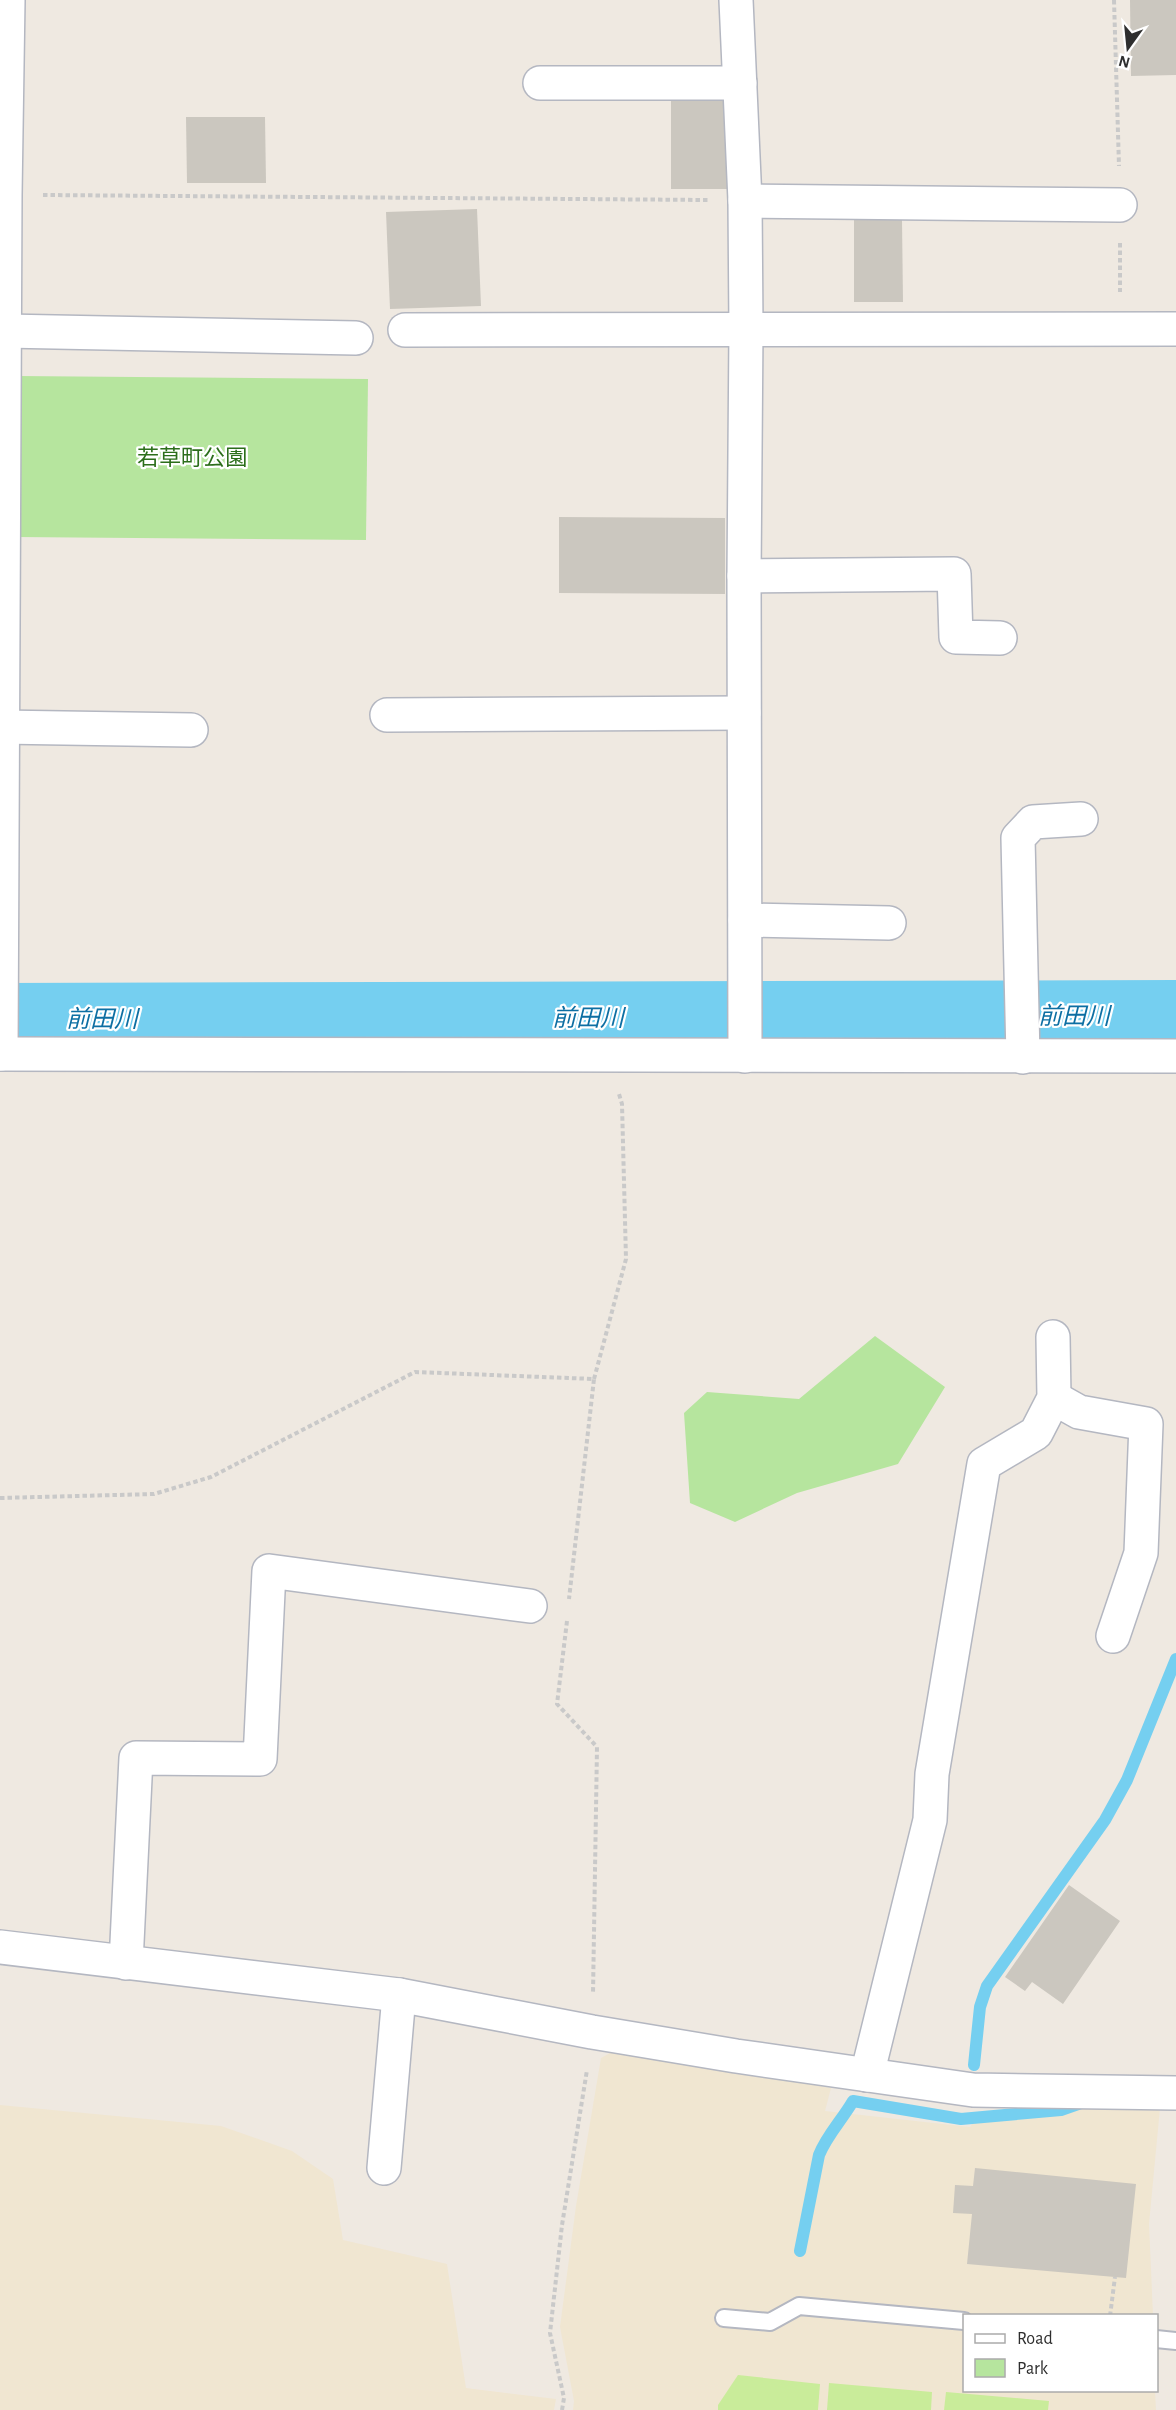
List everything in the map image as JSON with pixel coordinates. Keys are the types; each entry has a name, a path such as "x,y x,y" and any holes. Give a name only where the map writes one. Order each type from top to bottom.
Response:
{"street":[{"path":"8,0 0,1054 609,1056 746,1045 1023,1049 1176,1056"},
{"path":"736,0 745,201 746,1045"},
{"path":"540,83 740,82"},
{"path":"745,201 1120,205"},
{"path":"405,330 1176,328"},
{"path":"5,332 356,338"},
{"path":"744,576 954,574 956,637 1000,638"},
{"path":"387,715 744,713"},
{"path":"1,727 190,730"},
{"path":"1023,1049 1018,838 1033,822 1081,819"},
{"path":"745,920 889,923"},
{"path":"867,2075 930,1820 932,1774 984,1464 1036,1433 1054,1398 1053,1337"},
{"path":"1054,1398 1079,1412 1146,1424 1141,1553 1113,1636"},
{"path":"126,1963 136,1758 260,1759 269,1571 530,1605"},
{"path":"0,1947 399,1995 592,2032 736,2056 973,2090 1176,2093"},
{"path":"384,2169 399,1995"}],"lane":[{"path":"724,2318 770,2322 799,2306 963,2321"},
{"path":"1158,2339 1176,2341"}],"path":[{"path":"5,195 745,201"},
{"path":"594,1379 626,1259 622,1104 609,1056"},
{"path":"562,2410 564,2398 550,2333 562,2225 592,2032"},
{"path":"1110,2314 1115,2277"}],"shaded area":[{"path":"617,2049 831,2088 825,2111 970,2127 975,2120 1059,2115 1096,2102 1160,2108 1149,2224 1153,2314 963,2314 963,2392 1155,2392 1156,2410 573,2410 574,2401 560,2327 576,2206 601,2058"},
{"path":"0,2105 221,2126 292,2151 333,2179 343,2240 447,2264 466,2388 556,2399 554,2410 0,2410"}],"green space":[{"name":"若草町公園","path":"17,376 368,379 366,540 16,537"},
{"path":"875,1336 945,1387 898,1464 797,1493 735,1522 690,1503 684,1413 707,1392 799,1399"},
{"path":"738,2375 820,2384 818,2410 718,2410 718,2405"},
{"path":"829,2383 932,2392 931,2410 827,2410"},
{"path":"946,2392 1049,2401 1048,2410 944,2410"}],"building":[{"path":"1130,0 1176,0 1176,75 1131,76"},
{"path":"671,94 727,94 727,189 671,189"},
{"path":"186,117 265,117 266,183 187,183"},
{"path":"477,209 481,306 390,309 386,212"},
{"path":"854,220 902,220 903,302 854,302"},
{"path":"559,517 725,518 725,594 559,593"},
{"path":"1069,1885 1120,1921 1063,2004 1032,1982 1025,1991 1005,1977"},
{"path":"975,2168 1136,2184 1126,2278 967,2264 972,2214 953,2213 955,2185 973,2186"}],"waterway":[{"name":"前田川","path":"0,1020 1176,1017"},
{"path":"974,2065 980,2007 987,1986 1105,1820 1127,1780 1176,1659"},
{"path":"800,2251 819,2155 853,2101 961,2119 1061,2110 1081,2103"}]}
